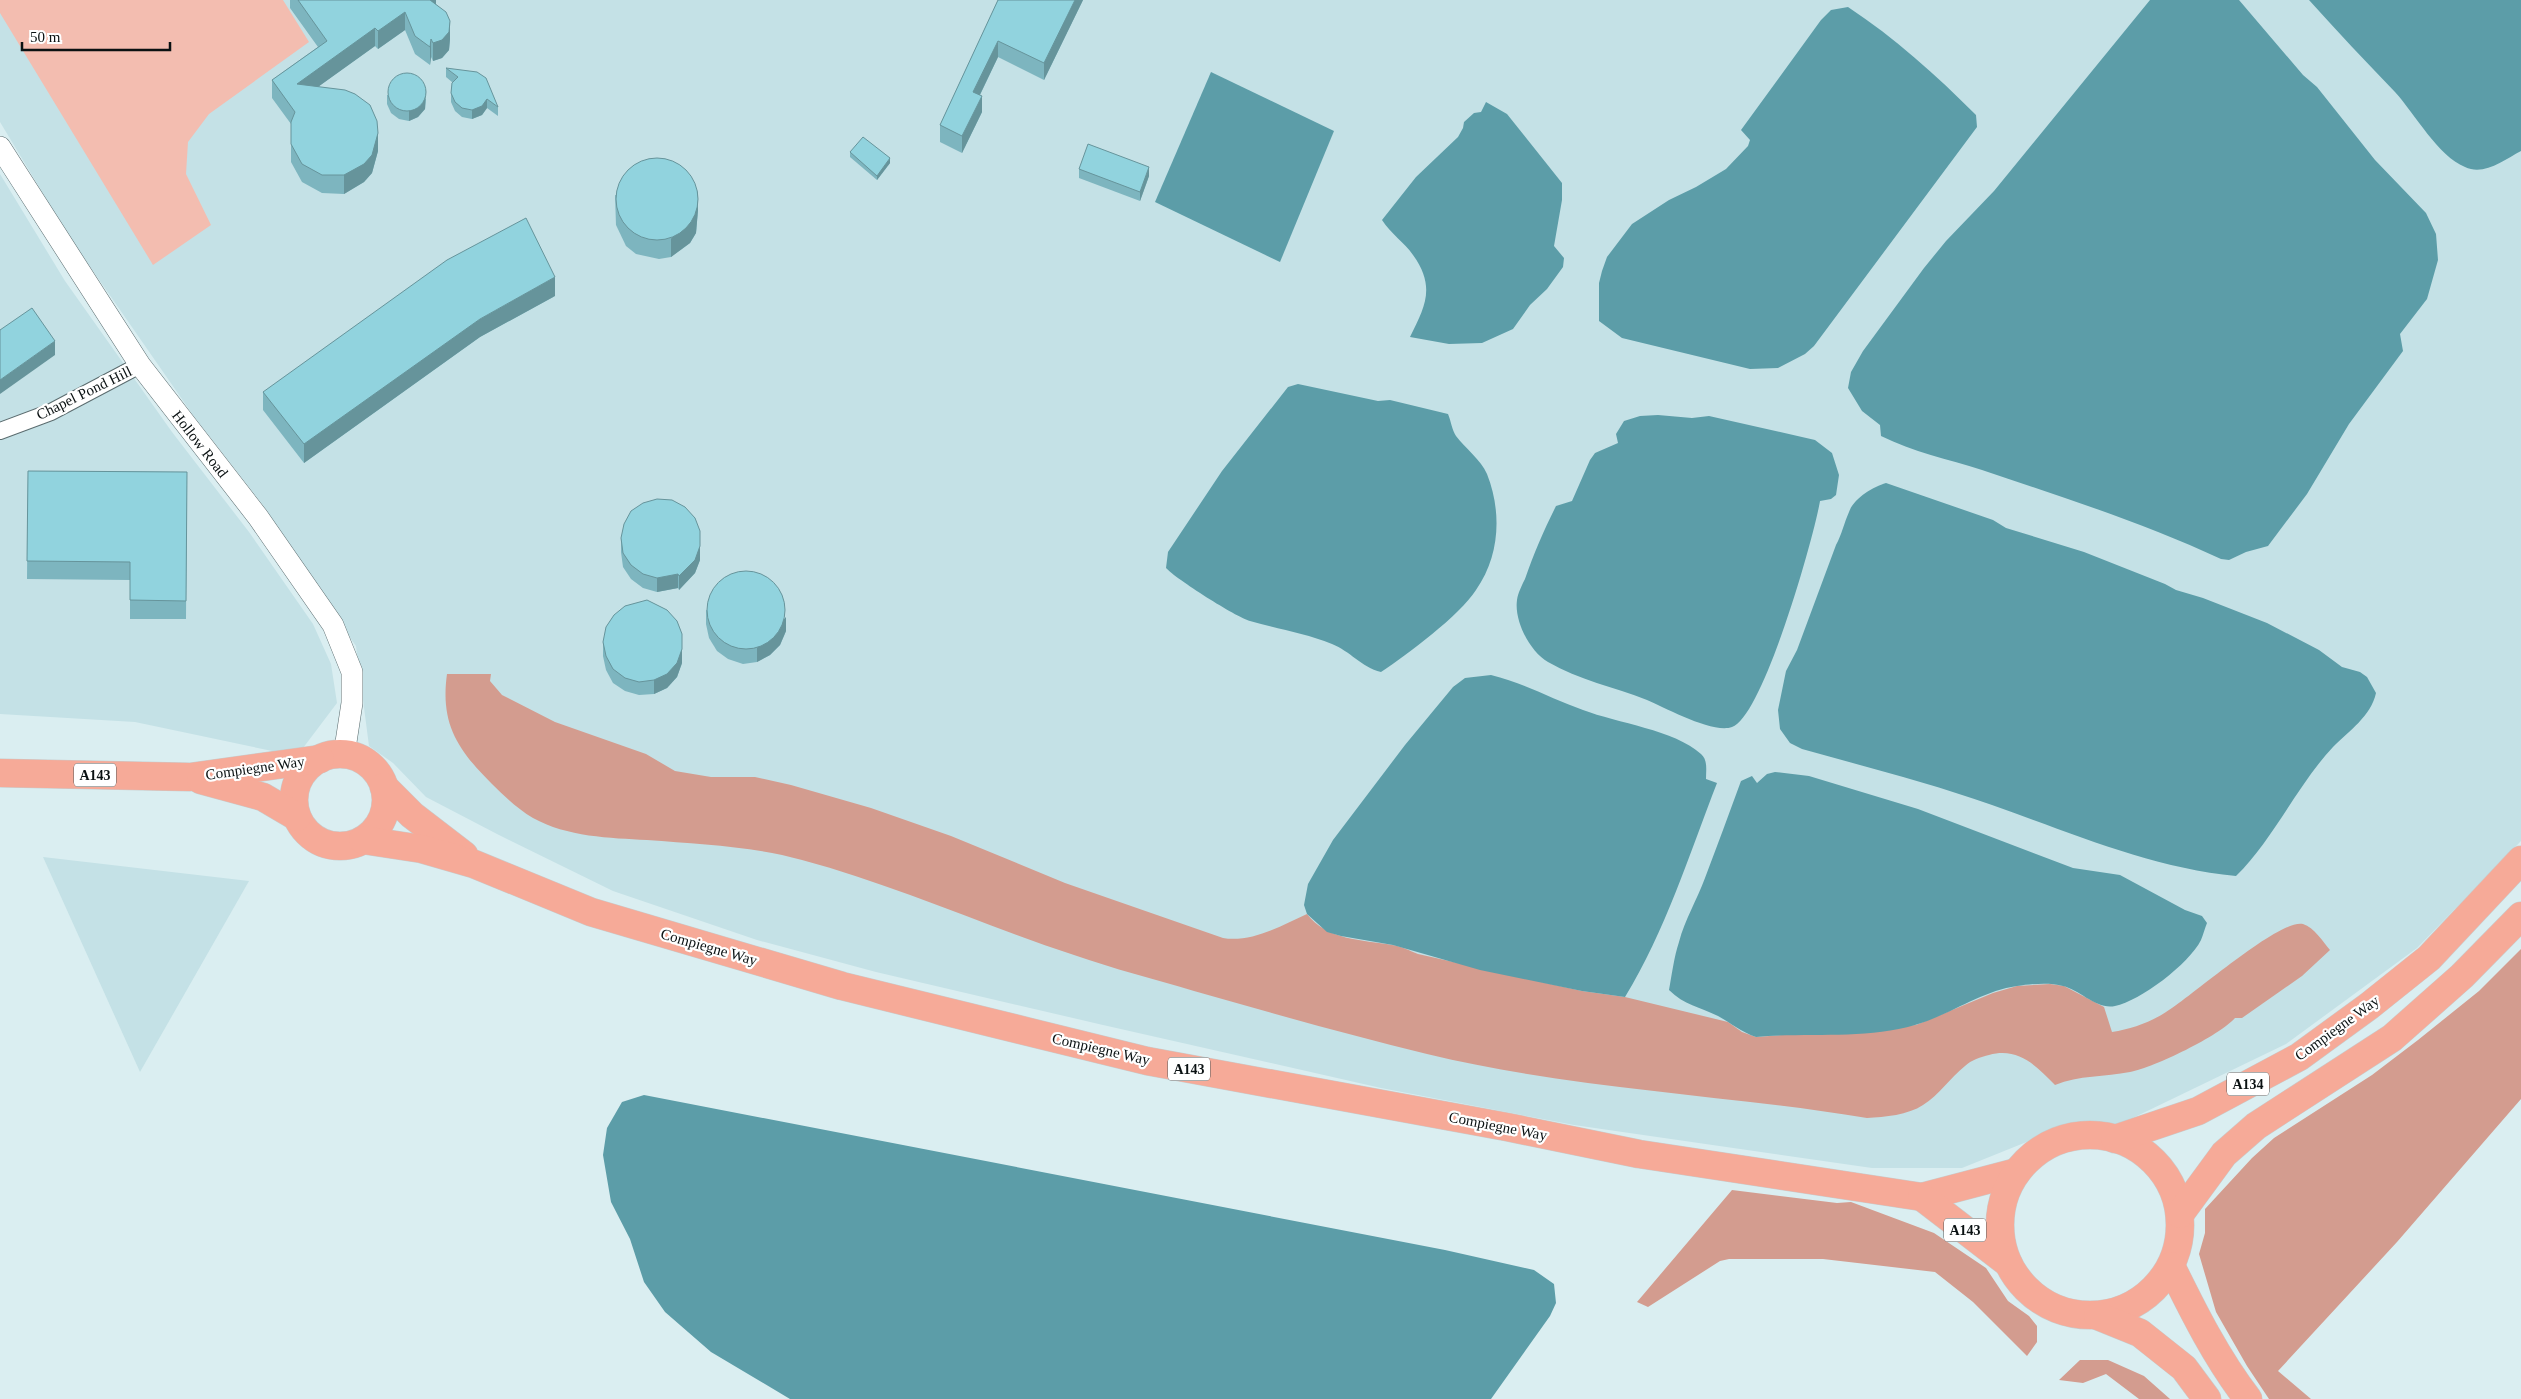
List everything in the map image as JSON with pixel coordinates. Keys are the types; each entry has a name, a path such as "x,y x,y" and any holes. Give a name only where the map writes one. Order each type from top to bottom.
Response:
{"highway":[{"name":"Compiegne Way","path":"0,774 190,776 332,757"},
{"path":"332,757 357,758 369,765 378,775 384,787 386,802 382,817 374,830 363,840 344,846 324,843 312,837 303,828 297,817 294,804 295,790 300,777 308,767 332,757"},
{"name":"Compiegne Way","path":"190,776 263,797 297,817"},
{"name":"Compiegne Way","path":"384,787 412,814 474,864"},
{"name":"Compiegne Way","path":"363,840 422,849 474,864 591,912 833,983 1147,1061 1639,1154 1922,1198 2017,1172"},
{"name":"Compiegne Way","path":"2115,1139 2198,1111 2299,1057 2369,1006 2429,958 2521,860"},
{"name":"A134","path":"2180,1214 2224,1154 2243,1137 2256,1126 2392,1038 2462,976 2521,916"},
{"path":"2098,1316 2128,1308 2153,1290 2171,1266 2179,1241 2180,1214 2173,1189 2159,1167 2139,1149 2115,1139 2089,1135 2063,1139 2038,1152 2017,1172 2006,1193 2000,1216 2001,1240 2008,1263 2023,1286 2044,1304 2070,1314 2098,1316 2140,1333 2184,1368 2207,1399"},
{"name":"Compiegne Way","path":"1922,1198 2008,1263"},
{"path":"2171,1266 2230,1374 2248,1399"}],"street":[{"name":"Hollow Road","path":"0,146 140,366 258,517 333,625 352,672 352,703 332,757"},
{"name":"Chapel Pond Hill","path":"0,431 51,412 140,366"}],"shaded area":[{"path":"0,0 2521,0 2521,841 2417,948 2286,1044 2110,1129 2059,1129 1962,1168 1872,1168 1574,1125 1381,1088 876,972 757,940 613,891 497,834 426,797 393,763 369,746 356,646 327,605 263,505 193,415 68,235 0,122"},
{"path":"0,0 283,0 309,42 209,114 188,142 186,174 211,225 153,265 0,13"},
{"path":"0,174 65,281 172,432 249,532 313,624 331,664 337,703 303,748 277,752 135,722 0,714"},
{"path":"447,674 491,674 490,681 502,695 555,722 646,754 675,771 711,777 755,777 791,785 871,808 951,836 1065,883 1223,938 1234,939 1256,936 1307,914 1315,923 1335,934 1357,940 1402,947 1418,954 1582,991 1625,997 1728,1022 1742,1032 1756,1037 1916,1025 1993,993 2017,986 2050,984 2064,986 2104,1007 2112,1032 2140,1025 2160,1016 2235,960 2275,933 2291,925 2303,924 2315,931 2330,950 2302,976 2242,1018 2235,1018 2201,1042 2155,1064 2121,1074 2083,1078 2055,1085 2034,1065 2018,1056 2000,1053 1989,1055 1967,1064 1923,1105 1910,1111 1889,1116 1867,1118 1536,1075 1482,1066 1398,1047 1281,1016 1119,969 1040,943 871,881 783,855 725,846 589,835 574,833 546,824 533,818 506,798 480,772 461,747 449,722 446,708"},
{"path":"43,857 249,881 140,1072"},
{"path":"2521,949 2521,1099 2397,1242 2278,1371 2311,1399 2269,1399 2247,1366 2216,1312 2199,1254 2205,1233 2205,1209 2252,1158 2274,1138 2372,1075 2418,1040 2479,991"},
{"path":"1732,1190 1837,1203 1851,1202 1934,1233 1986,1268 2008,1301 2029,1316 2037,1326 2037,1342 2027,1356 1973,1302 1935,1272 1823,1259 1729,1259 1720,1261 1648,1307 1637,1302"},
{"path":"2080,1360 2108,1360 2144,1376 2170,1399 2139,1399 2106,1374 2083,1383 2059,1380"}],"water":[{"path":"2150,0 2239,0 2303,75 2317,87 2375,160 2426,213 2436,234 2438,260 2427,299 2400,334 2403,351 2349,424 2307,494 2268,546 2246,552 2229,560 2221,559 2103,511 1893,442 1881,436 1880,425 1862,411 1848,388 1851,372 1863,351 1924,268 1946,241 1994,191"},
{"path":"2309,0 2521,0 2521,151 2494,166 2479,170 2465,167 2455,162 2427,134 2395,92"},
{"path":"1848,7 1899,44 1946,86 1976,115 1977,127 1814,346 1805,354 1778,368 1750,369 1622,338 1599,321 1599,283 1607,257 1632,224 1669,200 1726,169 1748,146 1750,140 1741,130 1821,20 1831,10"},
{"path":"1211,72 1334,131 1280,262 1155,202"},
{"path":"1486,102 1507,114 1562,183 1562,200 1554,246 1564,258 1563,267 1547,289 1530,305 1513,329 1482,343 1449,344 1410,337 1424,306 1426,287 1424,277 1413,255 1382,220 1416,177 1458,137 1464,122 1474,113 1481,112"},
{"path":"1298,384 1378,401 1390,400 1448,414 1453,431 1484,469 1492,488 1495,503 1496,534 1490,563 1484,577 1468,600 1446,623 1381,672 1367,666 1332,644 1243,618 1193,589 1166,568 1168,552 1222,471 1288,387"},
{"path":"1658,415 1692,418 1709,416 1815,440 1832,453 1839,475 1836,495 1831,499 1820,501 1798,586 1772,661 1758,693 1744,716 1732,727 1713,727 1702,724 1647,700 1584,679 1548,662 1529,644 1518,617 1517,600 1519,592 1556,506 1572,501 1590,460 1595,453 1618,443 1616,434 1624,421 1640,416"},
{"path":"1886,483 1993,520 2006,528 2084,552 2176,590 2203,598 2267,623 2319,650 2342,667 2360,672 2367,677 2376,693 2373,701 2359,723 2320,762 2262,846 2236,876 2174,865 2112,848 1992,805 1802,749 1790,743 1780,729 1778,710 1786,671 1797,650 1851,507 1864,494"},
{"path":"1491,675 1515,682 1597,715 1645,728 1676,739 1690,746 1703,756 1706,762 1706,779 1717,783 1664,920 1625,997 1582,991 1480,970 1393,945 1341,936 1327,932 1307,914 1304,905 1308,884 1333,840 1405,745 1453,687 1465,678"},
{"path":"1775,772 1809,776 1918,809 2073,868 2120,875 2185,910 2202,916 2207,923 2201,940 2186,960 2163,980 2137,997 2115,1006 2102,1005 2063,986 2034,984 2017,986 1991,993 1928,1021 1896,1030 1856,1034 1756,1037 1718,1016 1686,1002 1669,990 1682,934 1741,781 1752,776 1757,783 1767,774"},
{"path":"644,1095 1445,1250 1534,1270 1554,1284 1556,1303 1550,1316 1491,1399 790,1399 711,1352 665,1312 644,1282 630,1239 611,1202 603,1155 607,1128 622,1102"}],"building":[{"path":"298,0 430,0 446,12 450,21 449,32 442,40 433,43 431,39 430,47 415,36 405,12 378,31 375,28 297,84 345,90 355,94 370,105 377,121 378,133 372,155 364,164 344,175 322,175 302,164 291,144 291,122 295,112 272,80 327,41"},
{"path":"998,0 1075,0 1044,63 998,41 973,92 982,96 962,136 940,125"},
{"path":"446,68 477,72 486,78 498,107 487,99 482,106 472,110 462,108 455,102 451,93 452,83 458,77"},
{"path":"407,73 421,78 426,92 421,106 407,111 393,106 388,92 393,78"},
{"path":"863,137 890,158 877,176 850,152"},
{"path":"1088,144 1149,167 1140,192 1079,169"},
{"path":"657,158 673,161 686,170 695,183 698,199 695,215 686,228 673,237 657,240 641,237 628,228 619,215 616,199 619,183 628,170 641,161"},
{"path":"526,218 555,277 480,319 304,444 263,392 447,260"},
{"path":"32,308 55,341 0,380 0,330"},
{"path":"28,471 187,472 186,601 130,600 130,562 27,561"},
{"path":"657,499 672,500 685,507 695,518 700,531 700,546 695,560 679,576 678,574 657,578 643,574 631,565 623,553 621,538 624,524 631,511 643,503"},
{"path":"738,571 754,571 768,577 779,588 785,602 785,618 779,632 768,643 754,649 738,649 724,643 713,632 707,618 707,602 713,588 724,577"},
{"path":"647,600 667,610 677,621 682,634 682,649 677,663 667,674 654,680 639,682 625,678 613,669 606,656 603,642 606,627 614,615 625,606"}]}
